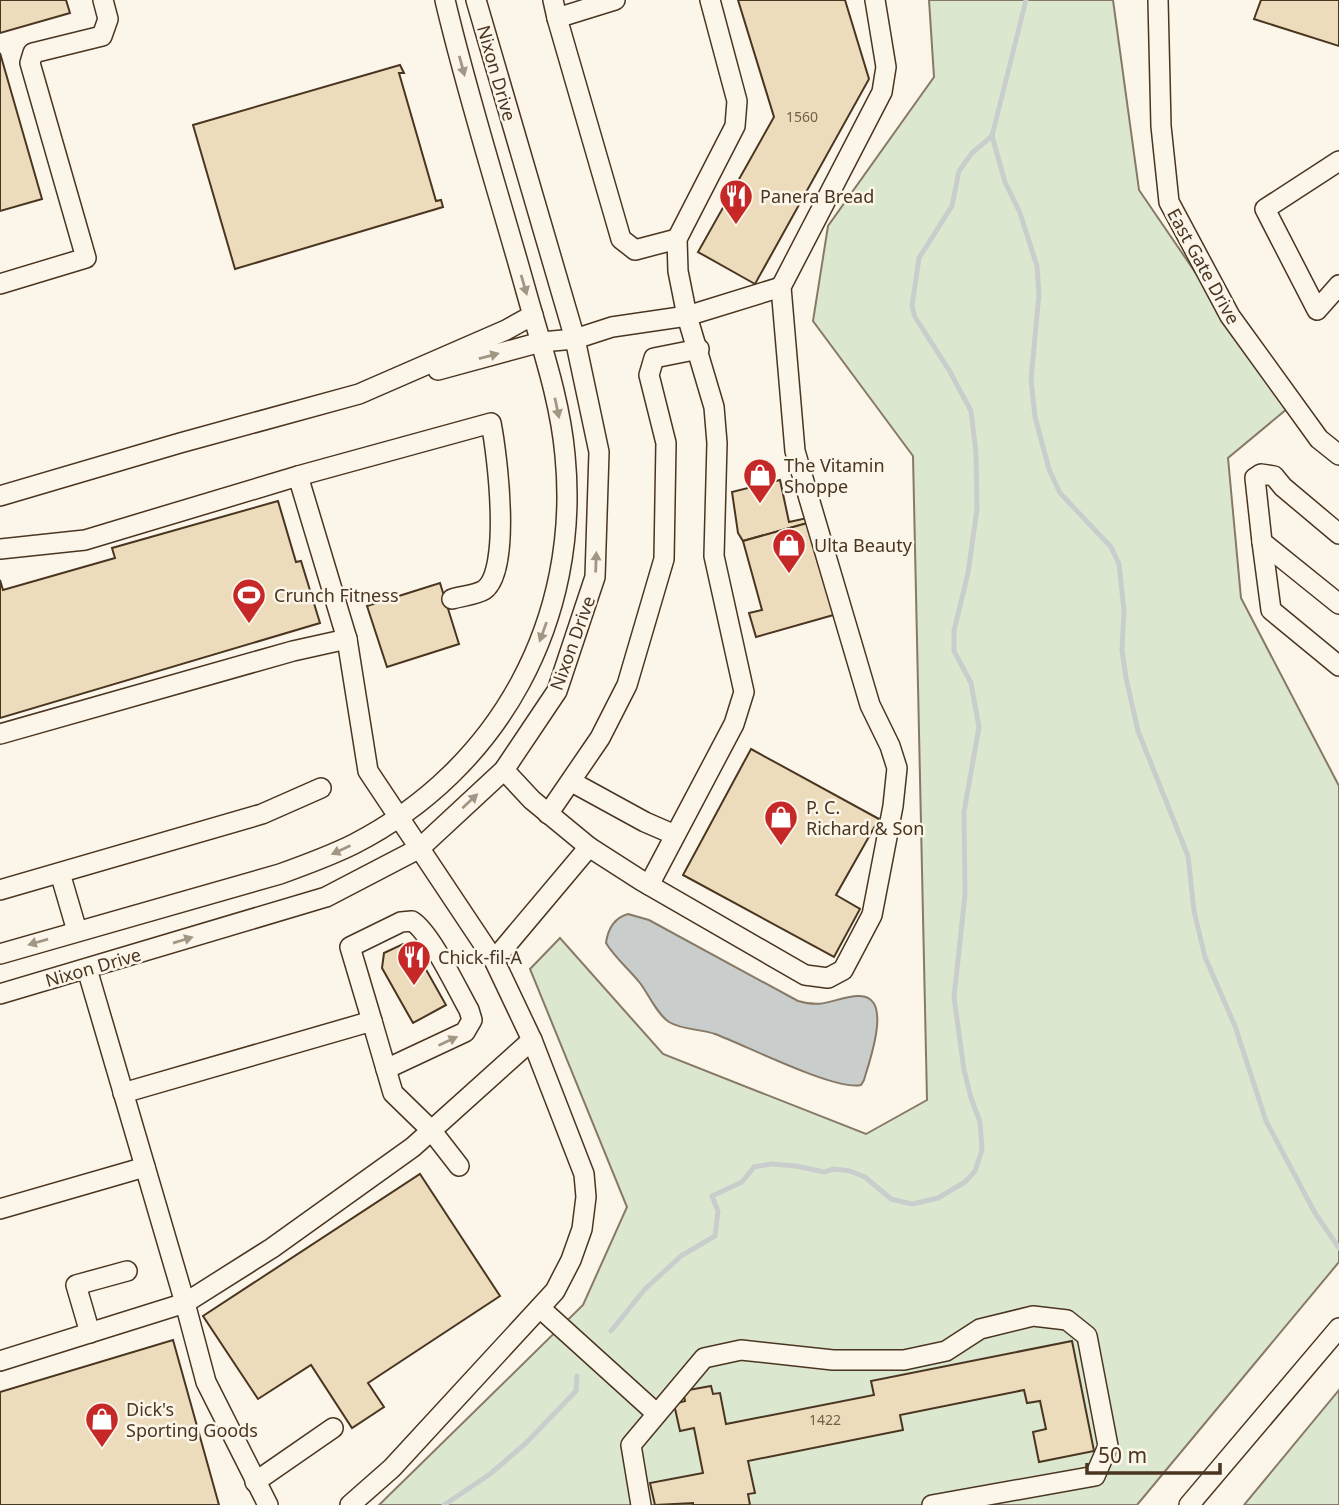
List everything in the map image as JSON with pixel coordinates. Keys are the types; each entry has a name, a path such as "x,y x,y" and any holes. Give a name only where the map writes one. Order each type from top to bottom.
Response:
{"street":[{"path":"0,284 86,258 30,59 33,53 102,36 108,19 103,0"},
{"name":"Nixon Drive","path":"0,954 199,898 318,860 354,844 400,816 451,776 492,729 521,684 537,650 560,575 566,535 568,494 565,454 559,414 541,342 476,120 445,0"},
{"name":"Nixon Drive","path":"0,994 326,897 420,848 504,770 557,691 595,577 599,452 576,339 476,0"},
{"path":"615,0 555,9 621,239 635,250 677,239"},
{"path":"649,885 734,724 744,692 714,556 717,443 714,407 699,349 687,316 677,271 677,239 735,126 737,101 710,0"},
{"path":"504,770 548,814 589,847 649,885 805,975 828,978 843,970 872,915 893,806 897,768 890,746 870,705 795,451 781,287 882,92 886,67 875,0"},
{"name":"East Gate Drive","path":"1158,0 1161,126 1169,202 1230,316 1319,439 1339,455"},
{"path":"1339,161 1265,209 1317,310 1339,285"},
{"path":"0,496 541,342 576,339 612,327 687,316 781,287"},
{"path":"376,387 506,330 533,315"},
{"path":"548,814 600,738 627,685 664,559 666,443 649,375 654,358 699,349"},
{"path":"0,549 85,540 298,476 491,423 500,491 498,558 484,589 452,599"},
{"path":"1339,534 1273,477 1261,474 1255,478 1271,610 1339,666"},
{"path":"298,476 347,639 368,771 494,960 531,1040 575,1148 584,1174 586,1197 582,1229 555,1291 401,1459 351,1505"},
{"path":"1262,542 1339,604"},
{"path":"0,734 293,651 347,639"},
{"path":"572,782 645,822 675,835"},
{"path":"0,890 262,814 321,788"},
{"path":"494,960 589,847"},
{"path":"60,873 77,931"},
{"path":"386,1069 465,1032 470,1025 471,1015 436,952 415,923 401,922 350,947 393,1093 431,1130 459,1166"},
{"path":"87,969 206,1382 268,1505"},
{"path":"123,1093 372,1021"},
{"path":"0,1361 185,1303 272,1248 413,1147 531,1040"},
{"path":"0,1209 145,1167"},
{"path":"90,1333 76,1285 127,1270"},
{"path":"540,1308 656,1413"},
{"path":"641,1505 631,1445 704,1358 741,1350 833,1360 904,1360 946,1351 980,1329 1032,1316 1067,1320 1087,1336 1108,1446 1095,1476 932,1505"},
{"path":"1189,1505 1339,1328"},
{"path":"255,1482 333,1428"}],"green space":[{"path":"929,0 1113,0 1139,190 1288,408 1228,458 1241,598 1339,786 1339,1262 1137,1505 379,1505 583,1305 627,1207 530,969 560,938 663,1054 866,1134 927,1100 913,456 813,321 828,226 934,77"},
{"path":"1339,1390 1339,1505 1244,1505"}],"shaded area":[{"path":"628,914 649,920 798,1001 816,1004 848,997 868,998 875,1005 877,1030 861,1085 831,1081 715,1034 669,1022 606,943 612,924"}],"building":[{"path":"0,0 66,0 70,13 0,33"},
{"path":"738,0 845,0 869,79 755,284 698,252 774,117"},
{"path":"1261,0 1339,0 1339,46 1254,19"},
{"path":"0,53 42,199 0,211"},
{"path":"400,65 404,73 399,73 436,201 441,200 443,207 235,269 193,125"},
{"name":"The Vitamin Shoppe","path":"780,480 789,522 807,518 811,522 743,541 738,533 732,492"},
{"path":"278,501 296,562 301,561 320,623 0,718 0,580 3,590 115,558 112,548"},
{"name":"Ulta Beauty","path":"811,522 837,614 756,637 749,613 762,610 743,541"},
{"path":"440,583 459,644 387,667 367,606"},
{"name":"P. C. Richard & Son","path":"751,749 879,819 836,895 860,909 834,957 683,875"},
{"name":"Chick-fil-A","path":"403,944 415,950 446,1005 413,1023 382,968 384,953"},
{"path":"420,1174 500,1296 368,1383 384,1407 352,1428 311,1365 258,1399 203,1316"},
{"name":"Dick's Sporting Goods","path":"173,1340 219,1505 0,1505 0,1392"},
{"path":"1072,1341 1094,1451 1039,1462 1033,1432 1046,1429 1040,1401 1027,1403 1024,1390 900,1415 903,1430 748,1461 755,1493 748,1494 750,1505 655,1505 650,1483 703,1473 694,1428 680,1431 674,1404 685,1401 683,1391 711,1386 713,1394 720,1393 726,1424 874,1395 871,1381"}],"waterway":[{"path":"1026,0 992,136 1005,182 1020,213 1037,266 1039,294 1031,379 1035,417 1049,469 1060,493 1111,547 1119,564 1124,610 1122,650 1126,678 1138,731 1188,856 1194,911 1205,957 1235,1026 1266,1121 1315,1213 1339,1248"},
{"path":"611,1331 645,1289 681,1256 715,1236 718,1211 712,1196 742,1182 754,1167 771,1164 824,1172 834,1169 850,1171 865,1177 891,1199 912,1204 938,1198 965,1182 975,1171 982,1150 980,1122 964,1070 954,997 965,895 964,812 979,727 971,683 954,651 954,631 968,573 977,509 976,453 971,411 915,317 912,306 919,258 952,206 959,171 972,153 992,136"},
{"path":"444,1505 490,1474 525,1444 576,1391 577,1376"}],"place":[{"name":"Panera Bread","path":"736,226"},
{"name":"The Vitamin Shoppe","path":"760,505"},
{"name":"Ulta Beauty","path":"789,575"},
{"name":"Crunch Fitness","path":"249,625"},
{"name":"P. C. Richard & Son","path":"781,847"},
{"name":"Chick-fil-A","path":"414,987"},
{"name":"Dick's Sporting Goods","path":"102,1449"}]}
